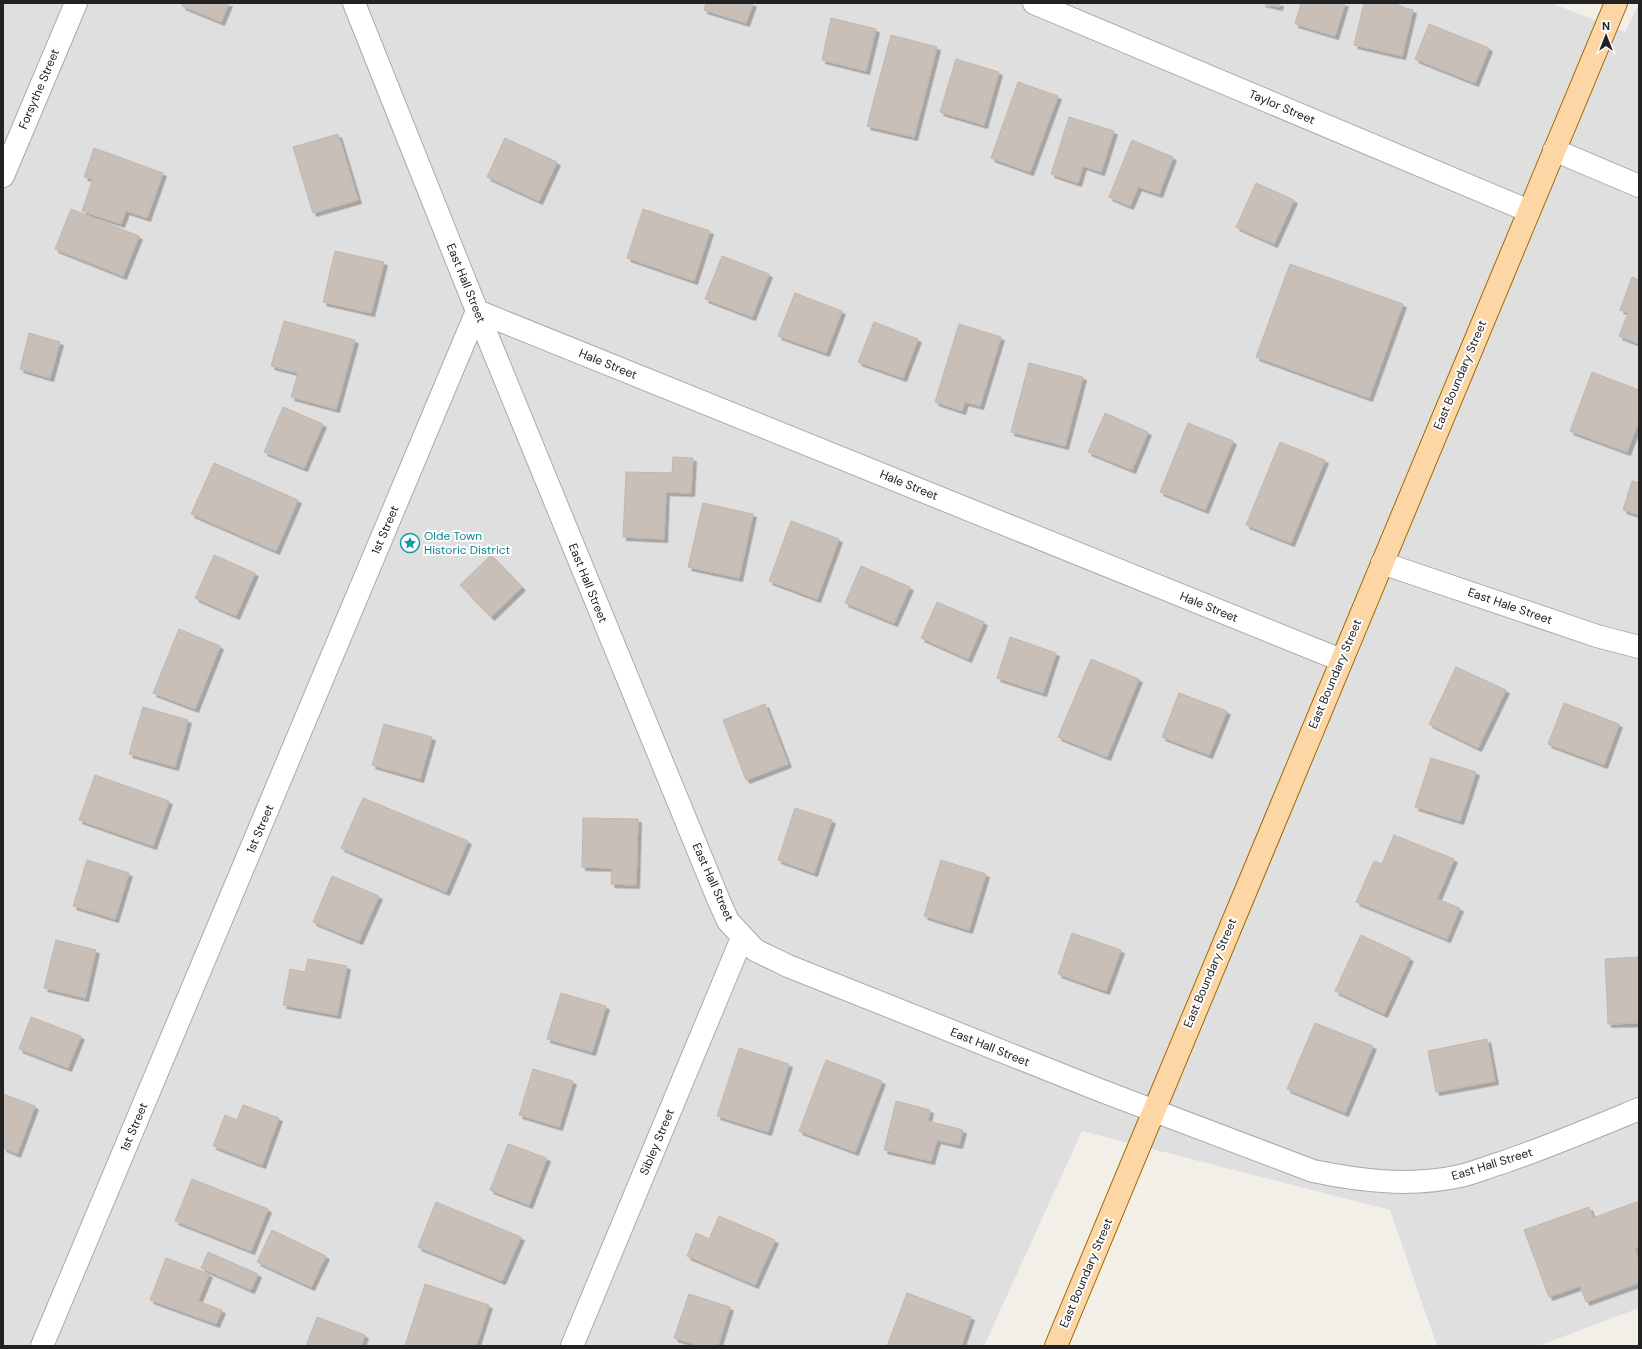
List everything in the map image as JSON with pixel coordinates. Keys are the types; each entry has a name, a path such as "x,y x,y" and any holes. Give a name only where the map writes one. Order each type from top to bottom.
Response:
{"main road":[{"name":"East Boundary Street","path":"1056,1346 1340,660 1616,3"}],"street":[{"name":"Forsythe Street","path":"3,176 76,3"},
{"name":"East Hall Street","path":"354,3 477,311 719,901 728,921 742,938 755,950 788,966 1153,1111 1313,1171 1378,1182 1419,1181 1460,1176 1537,1151 1639,1109"},
{"name":"Taylor Street","path":"1034,3 1529,211"},
{"path":"1554,150 1639,186"},
{"name":"Hale Street","path":"477,311 1340,660"},
{"name":"1st Street","path":"42,1346 477,311"},
{"name":"East Hale Street","path":"1382,563 1598,636 1639,647"},
{"name":"Sibley Street","path":"572,1346 742,938"}],"shaded area":[{"path":"3,3 1551,3 1625,32 1639,3 1639,1308 1538,1346 1437,1346 1390,1210 1082,1131 984,1346 3,1346"}],"building":[{"path":"183,3 229,3 221,22 182,6"},
{"path":"706,3 753,3 746,23 704,10"},
{"path":"1262,3 1280,3 1279,7"},
{"path":"1301,3 1345,3 1335,36 1295,24"},
{"path":"1364,3 1399,3 1398,6 1413,10 1402,56 1354,45"},
{"path":"831,18 876,29 866,71 822,60"},
{"path":"1429,24 1489,48 1475,83 1415,59"},
{"path":"891,35 937,47 914,137 867,126"},
{"path":"956,59 999,72 984,125 940,112"},
{"path":"1018,82 1058,96 1030,172 991,158"},
{"path":"1069,117 1114,131 1101,172 1083,166 1078,183 1051,174"},
{"path":"338,134 358,200 313,213 293,147"},
{"path":"505,138 557,162 539,201 487,177"},
{"path":"1132,140 1173,157 1159,194 1138,187 1130,206 1109,197"},
{"path":"94,148 163,173 147,218 126,211 121,224 82,211 93,179 84,177"},
{"path":"1256,183 1294,200 1274,244 1236,227"},
{"path":"71,209 139,236 123,276 55,249"},
{"path":"643,209 710,231 694,281 627,258"},
{"path":"335,251 384,262 371,313 323,302"},
{"path":"722,256 769,274 752,317 705,299"},
{"path":"1290,264 1403,304 1369,398 1256,357"},
{"path":"1632,277 1639,280 1639,344 1619,336 1628,313 1620,310"},
{"path":"795,293 842,311 826,353 778,336"},
{"path":"284,321 355,340 336,409 291,397 298,373 271,366"},
{"path":"874,322 918,339 903,378 858,362"},
{"path":"959,324 1001,337 980,406 965,402 962,411 935,402"},
{"path":"29,333 60,342 50,378 20,369"},
{"path":"1029,363 1083,377 1065,446 1011,432"},
{"path":"1592,372 1639,390 1639,421 1627,452 1570,431"},
{"path":"283,407 323,424 304,468 264,452"},
{"path":"1105,413 1148,432 1132,470 1088,452"},
{"path":"1188,423 1233,441 1205,510 1160,492"},
{"path":"1280,442 1325,460 1291,543 1246,525"},
{"path":"673,457 693,458 691,493 666,492 664,539 623,537 626,472 672,473"},
{"path":"214,463 298,500 276,551 191,514"},
{"path":"1632,481 1639,483 1639,515 1623,510"},
{"path":"703,503 753,514 739,578 688,567"},
{"path":"791,521 839,539 817,599 769,581"},
{"path":"214,555 255,573 236,616 195,598"},
{"path":"491,555 522,587 491,617 460,585"},
{"path":"861,566 910,587 894,623 845,603"},
{"path":"937,602 984,622 968,659 921,638"},
{"path":"179,629 220,646 195,709 153,693"},
{"path":"1010,637 1056,653 1043,693 997,678"},
{"path":"1091,659 1139,679 1107,757 1058,737"},
{"path":"1456,667 1506,690 1478,748 1429,724"},
{"path":"1179,693 1227,711 1209,755 1162,737"},
{"path":"1564,703 1619,724 1604,765 1548,744"},
{"path":"765,704 788,764 746,780 723,720"},
{"path":"143,707 188,720 175,767 129,754"},
{"path":"384,724 432,737 420,779 372,765"},
{"path":"1431,758 1476,772 1460,821 1415,807"},
{"path":"95,775 169,801 153,846 79,820"},
{"path":"363,798 468,841 446,892 341,848"},
{"path":"795,808 832,820 814,873 778,860"},
{"path":"583,818 638,819 636,885 611,884 612,868 582,867"},
{"path":"1394,835 1454,859 1437,899 1460,908 1447,939 1356,902 1374,861 1382,864"},
{"path":"87,860 129,873 115,919 73,906"},
{"path":"941,860 986,874 969,930 924,916"},
{"path":"332,876 379,896 359,941 313,922"},
{"path":"1072,933 1121,950 1106,991 1058,974"},
{"path":"1361,935 1410,958 1384,1014 1335,991"},
{"path":"56,940 96,950 85,998 44,988"},
{"path":"1639,957 1639,1023 1608,1024 1605,959"},
{"path":"308,959 347,966 337,1015 283,1005 290,969 305,972"},
{"path":"561,993 606,1006 592,1052 547,1039"},
{"path":"31,1017 81,1036 68,1068 19,1049"},
{"path":"1315,1023 1373,1046 1345,1113 1287,1089"},
{"path":"1487,1039 1495,1081 1436,1092 1428,1051"},
{"path":"739,1048 789,1064 768,1132 717,1116"},
{"path":"826,1060 882,1081 855,1152 799,1131"},
{"path":"533,1069 573,1081 559,1127 519,1115"},
{"path":"3,1094 35,1106 17,1154 3,1148"},
{"path":"896,1101 930,1110 928,1121 963,1130 959,1145 937,1140 931,1161 884,1150"},
{"path":"243,1105 279,1118 262,1165 213,1146 225,1115 237,1120"},
{"path":"508,1144 547,1158 529,1205 490,1190"},
{"path":"192,1179 268,1209 251,1251 175,1221"},
{"path":"1639,1201 1639,1247 1635,1249 1639,1259 1639,1283 1586,1302 1580,1286 1549,1297 1524,1230 1589,1207 1593,1218"},
{"path":"436,1202 521,1237 502,1281 418,1247"},
{"path":"719,1216 775,1240 755,1285 687,1256 696,1233 709,1239"},
{"path":"272,1230 326,1256 311,1287 257,1262"},
{"path":"208,1252 258,1274 251,1290 201,1268"},
{"path":"166,1258 209,1274 198,1301 222,1310 216,1324 150,1300"},
{"path":"425,1284 489,1305 476,1346 405,1346"},
{"path":"907,1293 971,1317 961,1346 887,1346"},
{"path":"689,1294 730,1307 718,1346 700,1346 674,1338"},
{"path":"317,1317 365,1335 361,1346 306,1346"}],"place":[{"name":"Olde Town Historic District","path":"410,543"}]}
